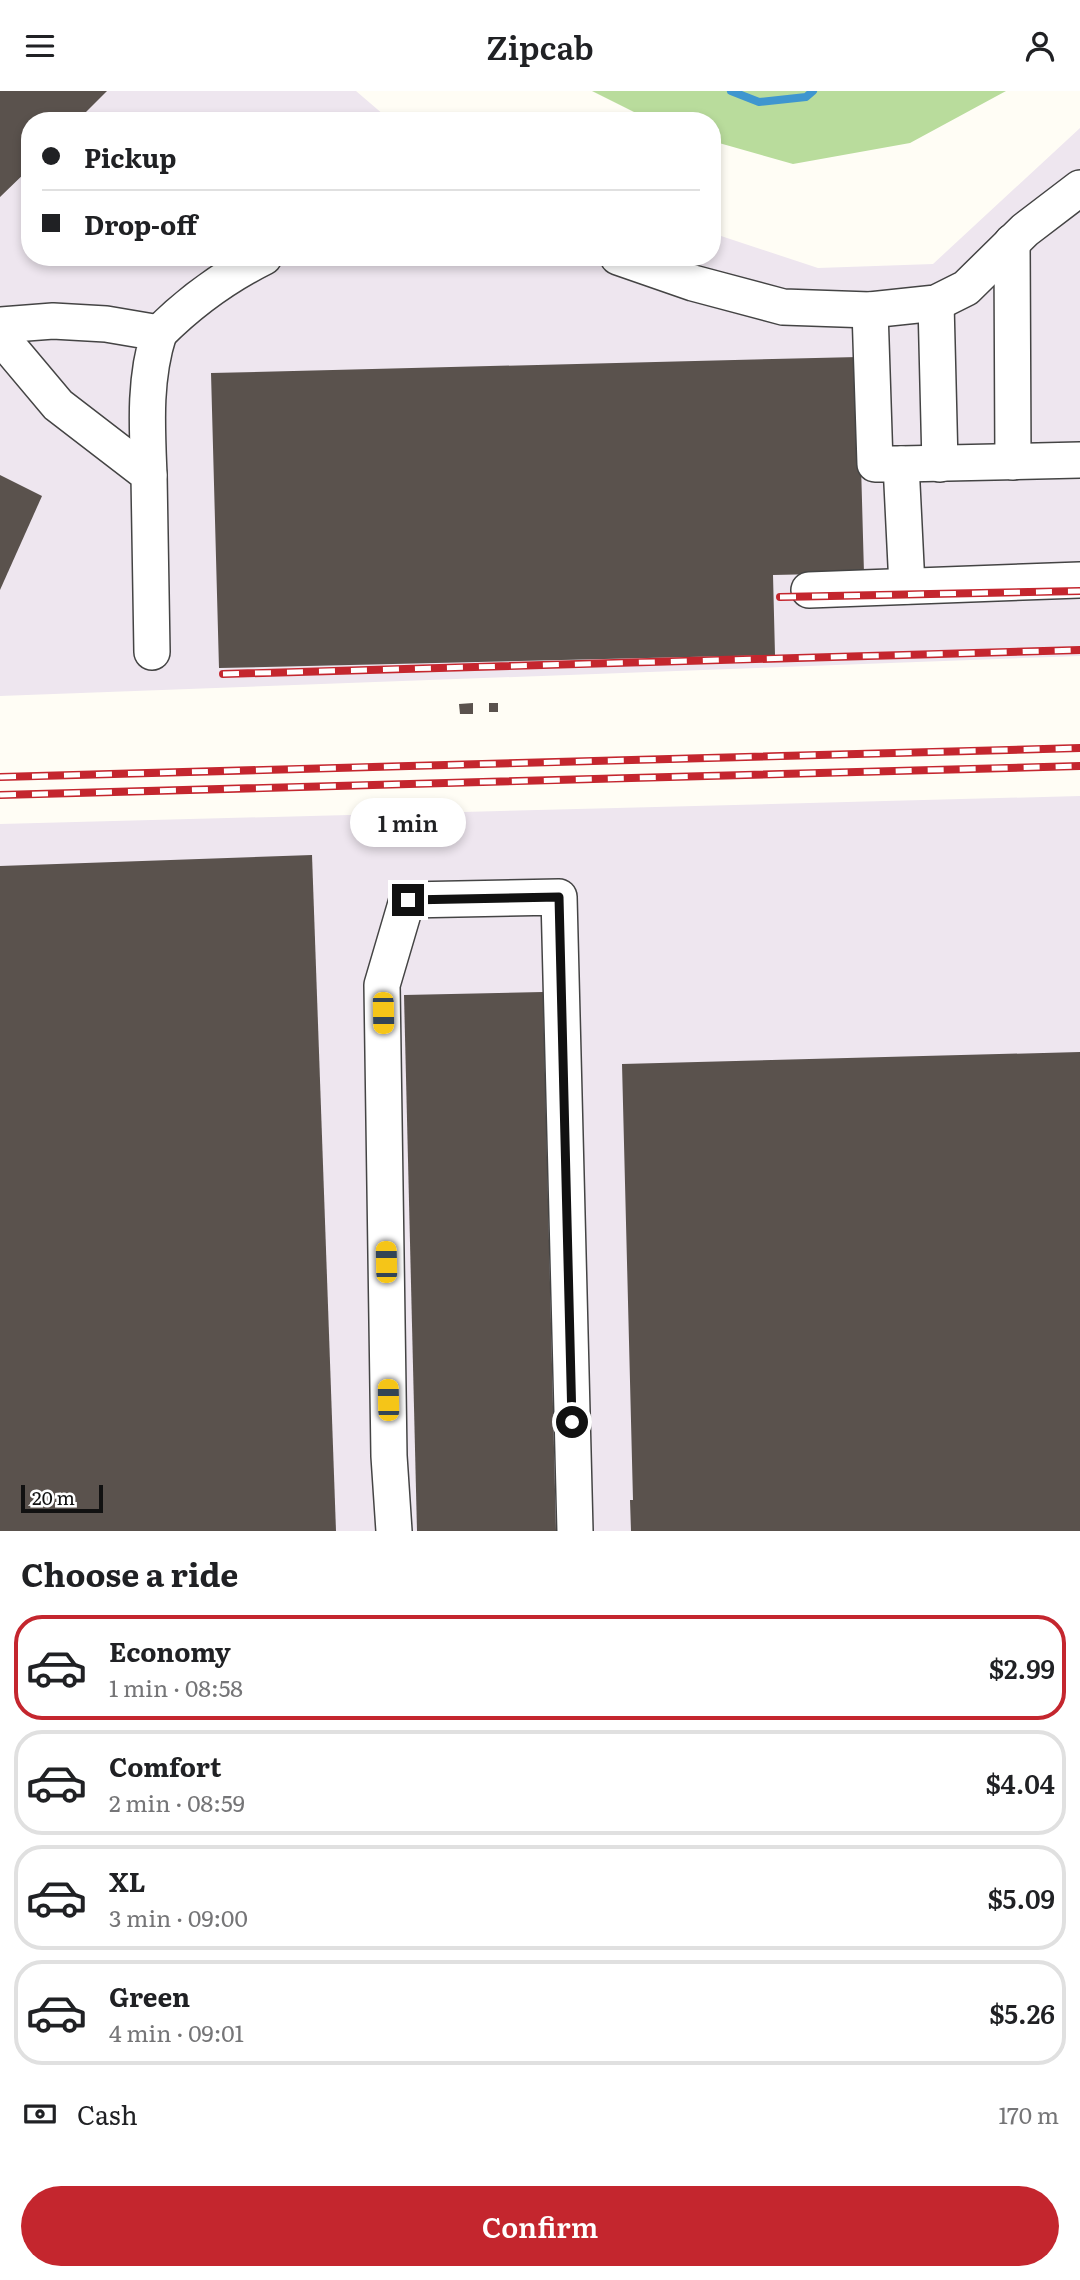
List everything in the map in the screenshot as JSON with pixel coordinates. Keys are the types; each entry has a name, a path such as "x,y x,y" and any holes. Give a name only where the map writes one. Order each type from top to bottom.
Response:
{"lane":[{"path":"645,266 783,307 870,310 936,303 966,288 1025,230 1080,188"},
{"path":"1012,243 1013,462"},
{"path":"152,652 148,391 151,360 159,333 201,296 246,266"},
{"path":"936,303 940,464"},
{"path":"870,310 875,464 1080,460"},
{"path":"0,325 53,321 106,324 159,333"},
{"path":"0,336 58,405 149,475"},
{"path":"901,464 908,586"},
{"path":"810,590 1080,580"},
{"path":"394,1531 389,1456 382,985 408,900 559,897 575,1531"}],"shaded area":[{"path":"0,91 356,91 380,112 21,112 21,266 721,266 721,236 818,268 933,264 1080,128 1080,656 0,696"},
{"path":"1080,796 1080,1531 0,1531 0,824"}],"green space":[{"path":"592,91 1006,91 910,143 793,164 721,144 721,112 634,112"}],"building":[{"path":"0,91 107,91 86,112 21,112 21,177 0,197"},
{"path":"858,357 864,573 773,575 775,655 219,668 211,373"},
{"path":"0,475 42,496 0,590"},
{"path":"473,703 473,714 460,714 459,704"},
{"path":"489,703 498,703 498,712 489,712"},
{"path":"312,855 336,1531 0,1531 0,866"},
{"path":"543,992 556,1531 417,1531 404,995"},
{"path":"1080,1052 1080,1531 631,1531 630,1500 633,1500 622,1064"}],"waterway":[{"path":"731,91 759,102 806,97 813,91"}],"railway":[{"path":"780,597 1080,591"},
{"path":"223,674 1080,650"},
{"path":"0,777 1080,748"},
{"path":"0,795 1080,766"}],"route":[{"path":"408,900 559,897 572,1422"}]}
